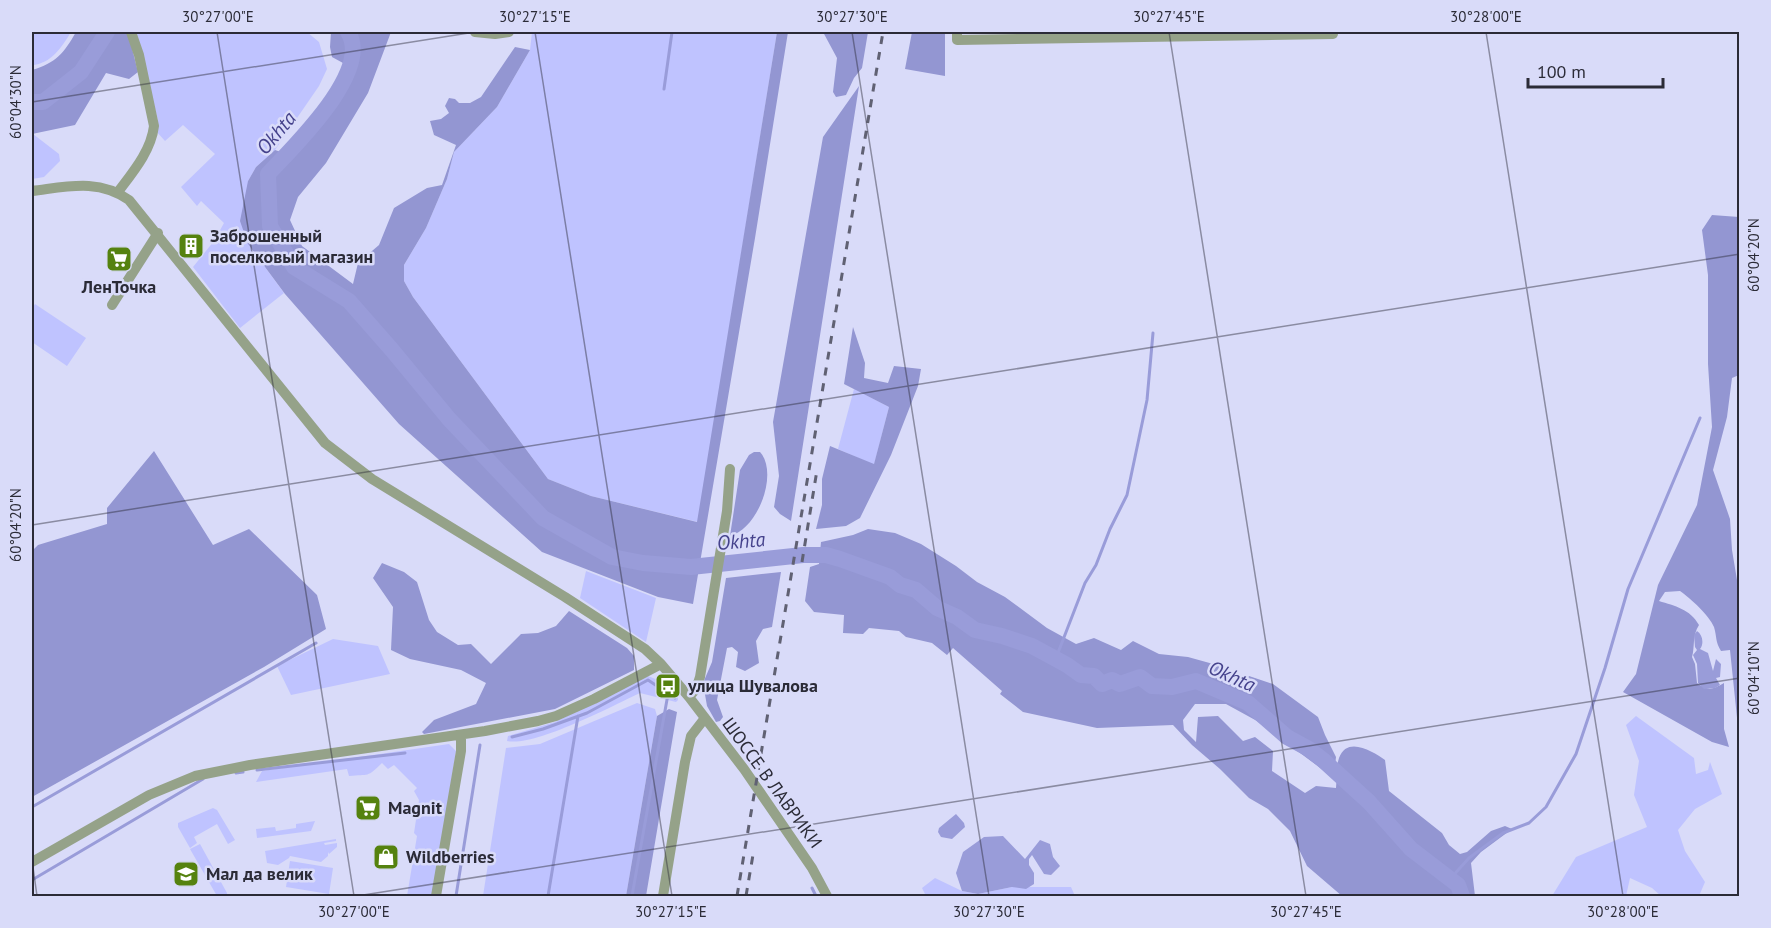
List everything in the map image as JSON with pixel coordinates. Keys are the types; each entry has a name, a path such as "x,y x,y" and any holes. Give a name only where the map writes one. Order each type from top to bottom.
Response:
{"street":[{"path":"32,191 84,185 118,192 144,155 153,135 154,126 139,55 131,32"},
{"path":"475,32 495,34 508,32"},
{"path":"957,32 957,40 1333,34"},
{"name":"ШОССЕ В ЛАВРИКИ","path":"118,192 129,200 158,233 325,443 372,479 565,597 645,649 661,664 689,697 780,820 828,897"},
{"path":"112,305 158,233"},
{"path":"689,697 696,689 700,677 727,511 730,469"},
{"path":"32,861 149,795 195,776 250,765 461,735 556,716 661,664"},
{"path":"663,897 691,736 705,718"},
{"path":"436,897 461,751 461,735"}],"shaded area":[{"path":"32,32 71,32 60,49 50,58 45,62 32,65"},
{"path":"76,32 128,32 138,72 129,79 106,73 75,125 32,134 32,70 59,56"},
{"path":"140,32 307,32 319,42 327,69 319,86 275,150 256,167 248,181 248,244 284,293 240,328 193,267 214,241 224,223 201,201 197,206 181,187 215,154 183,125 165,141 156,131 158,120 136,35"},
{"path":"331,32 391,32 368,93 326,163 298,197 290,220 302,246 353,284 358,263 379,245 394,208 427,188 442,185 456,145 434,135 430,121 441,119 449,113 445,106 449,98 459,103 470,103 481,97 515,47 530,50 497,107 454,152 447,179 426,228 404,265 404,281 413,297 548,479 591,496 697,522 777,32 788,32 693,604 658,597 542,552 399,424 285,294 248,244 240,221 248,181 256,167 275,150 293,156 290,153 341,91 343,63 332,57"},
{"path":"532,32 777,32 698,522 591,496 548,479 413,297 404,281 404,265 426,228 447,179 454,152 497,107 530,50"},
{"path":"823,32 868,32 862,68 846,95 836,97 833,92 837,58"},
{"path":"912,32 945,32 945,76 905,69"},
{"path":"859,86 791,521 774,507 779,476 773,422 823,137"},
{"path":"32,135 59,154 60,161 44,177 32,179"},
{"path":"1712,215 1739,217 1739,375 1732,378 1727,417 1713,470 1730,519 1732,550 1739,592 1739,737 1730,650 1721,651 1712,622 1680,591 1665,592 1659,601 1687,612 1699,625 1694,637 1692,657 1697,683 1710,689 1724,683 1724,729 1729,747 1712,742 1623,692 1636,674 1658,585 1697,505 1712,427 1708,364 1708,275 1702,230"},
{"path":"35,304 86,338 67,366 32,342 32,309"},
{"path":"853,327 865,363 864,378 888,383 894,366 921,369 918,386 891,455 860,518 846,526 816,529 822,505 822,479 830,446 874,464 889,407 844,384"},
{"path":"854,389 889,407 874,465 838,449"},
{"path":"154,451 213,545 249,529 317,595 326,629 264,667 32,797 32,551 38,545 107,524 107,508"},
{"path":"760,452 765,461 767,473 763,499 749,523 730,536 740,470 749,455"},
{"path":"868,529 895,533 921,544 977,582 1005,597 1047,628 1076,644 1094,638 1121,650 1133,641 1159,654 1188,657 1224,667 1237,678 1249,676 1273,684 1318,717 1336,757 1334,774 1327,773 1257,721 1226,704 1195,704 1183,720 1184,730 1196,742 1198,717 1218,716 1243,741 1255,737 1273,751 1272,771 1305,793 1316,786 1336,788 1338,762 1343,751 1348,747 1361,747 1385,760 1389,791 1442,833 1449,845 1460,854 1467,852 1491,831 1505,826 1512,829 1481,852 1471,863 1475,896 1342,896 1307,866 1290,831 1268,809 1249,798 1173,725 1097,728 1023,712 1000,694 1002,691 953,648 947,655 932,643 906,637 899,631 869,628 863,634 843,633 844,615 814,612 805,601 810,567 819,564 821,542"},
{"path":"382,563 404,572 417,582 429,620 437,632 458,645 471,644 491,664 521,634 538,633 556,626 569,611 627,648 634,656 634,670 555,709 424,734 422,732 434,720 476,704 486,683 461,670 410,659 391,650 393,607 373,578"},
{"path":"586,571 656,598 646,642 580,598"},
{"path":"781,572 772,627 763,629 756,641 759,663 745,671 736,667 738,652 732,647 727,648 717,700 723,717 716,722 707,706 703,683 712,662 726,578"},
{"path":"1697,631 1702,640 1700,649 1708,653 1713,671 1716,659 1721,664 1720,677 1716,678 1720,685 1715,688 1704,689 1698,683 1697,664 1693,655 1697,650 1694,635"},
{"path":"333,639 378,646 390,674 291,695 277,666"},
{"path":"648,676 675,687 678,700 676,702 640,693 554,732 536,738 507,741 508,736 555,722"},
{"path":"637,703 655,709 657,716 626,896 483,896 506,748 540,744"},
{"path":"669,709 677,712 646,896 626,896 657,716"},
{"path":"1636,716 1694,758 1696,774 1708,770 1710,762 1722,794 1695,809 1678,830 1685,851 1705,882 1699,896 1661,896 1652,888 1630,878 1626,896 1552,896 1576,857 1647,827 1634,795 1639,761 1626,725"},
{"path":"449,744 456,751 433,896 407,896 417,836 414,833 419,800 414,791 417,788 394,765 388,769 382,763 364,775 349,776 347,769 256,782 262,771"},
{"path":"213,808 217,810 235,840 228,844 217,824 194,837 197,843 190,848 178,823"},
{"path":"956,814 965,827 952,839 941,837 938,832 939,828"},
{"path":"315,821 311,831 257,838 256,829 275,827 276,831 296,828 296,824"},
{"path":"1003,836 1025,859 1040,840 1050,844 1053,857 1060,866 1051,875 1044,874 1032,855 1029,865 1034,873 1034,884 1026,889 1012,887 978,894 962,891 956,873 963,852 984,837"},
{"path":"336,839 336,841 324,843 325,845 337,843 337,847 329,854 328,852 328,856 321,862 290,856 278,865 267,863 265,851"},
{"path":"200,844 227,896 217,896 190,849"},
{"path":"290,861 333,868 329,894 286,887"},
{"path":"935,878 962,891 978,894 1012,887 1071,887 1075,896 926,896 922,888"}],"waterway":[{"name":"Okhta","path":"32,102 43,102 81,72 107,32"},
{"name":"Okhta","path":"348,32 353,48 350,67 340,87 327,108 268,174 270,226 294,267 349,301 449,419 543,518 612,557 643,563 691,567 803,555 826,555 890,577 900,585 916,590 937,608 957,617 975,630 1032,646 1081,675 1094,676 1102,684 1112,680 1120,684 1140,677 1152,686 1172,687 1196,681 1248,703 1287,737 1323,760 1369,802 1411,849 1458,885 1462,896"},
{"path":"664,89 672,32"},
{"path":"1056,658 1085,583 1096,565 1127,495 1147,400 1153,333"},
{"path":"1450,879 1469,858 1503,833 1529,823 1546,807 1576,754 1605,668 1628,589 1700,418"},
{"path":"32,807 316,643"},
{"path":"512,737 543,729 587,713 648,680 675,698"},
{"path":"632,896 668,694"},
{"path":"548,896 578,716"},
{"path":"456,896 480,745"},
{"path":"257,770 405,753"},
{"path":"236,773 243,772"},
{"path":"32,880 203,779"},
{"path":"812,888 816,896"}],"railway":[{"path":"737,896 883,32"},
{"path":"802,562 817,470"},
{"path":"746,896 754,849"}],"place":[{"name":"Заброшенный поселковый магазин","path":"191,246"},
{"name":"ЛенТочка","path":"119,259"},
{"name":"улица Шувалова","path":"668,686"},
{"name":"Magnit","path":"368,808"},
{"name":"Wildberries","path":"386,857"},
{"name":"Мал да велик","path":"186,874"}]}
